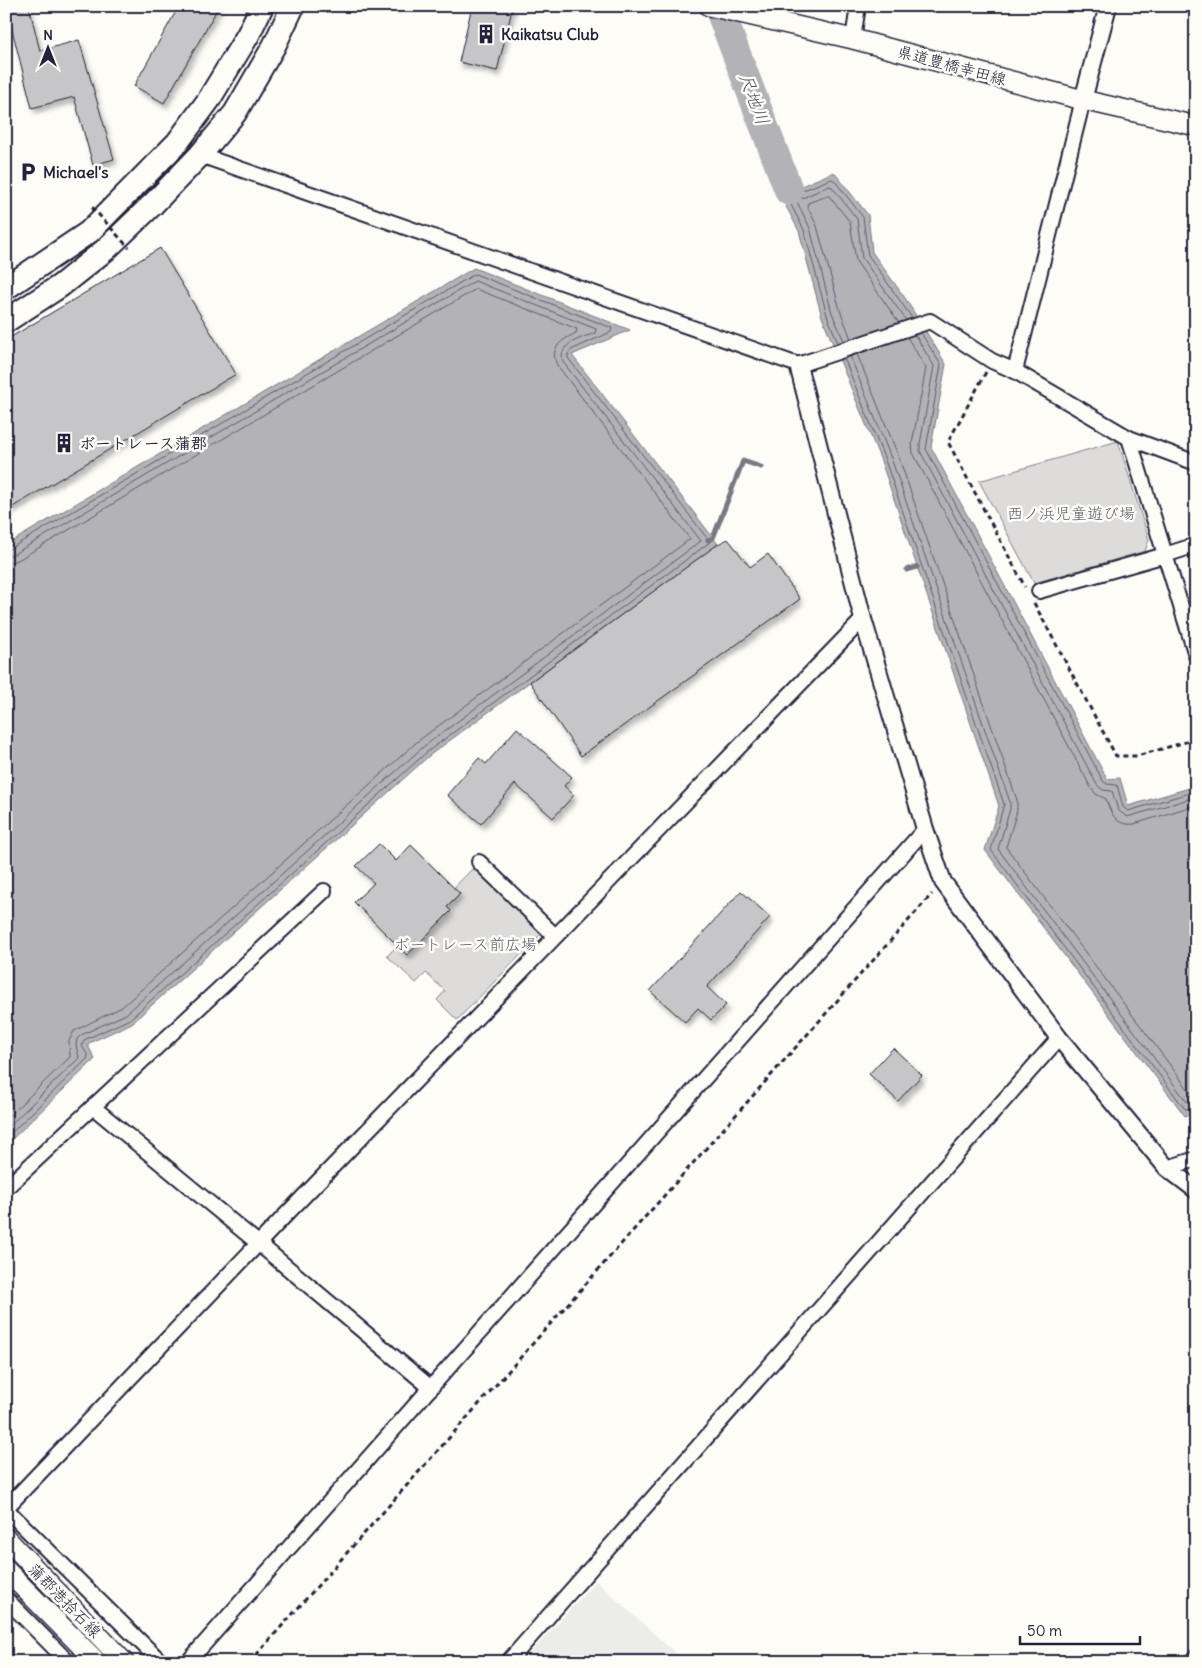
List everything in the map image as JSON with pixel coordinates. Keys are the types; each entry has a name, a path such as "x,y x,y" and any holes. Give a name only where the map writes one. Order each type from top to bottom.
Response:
{"highway":[{"path":"6,288 89,232 177,143 208,101 248,35 262,6"},
{"path":"6,321 60,286 105,250 200,155 235,113 274,46 293,6"}],"main road":[{"name":"県道豊橋幸田線","path":"709,6 853,39 1083,100 1196,126"},
{"name":"蒲郡港拾石線","path":"6,1538 124,1662"},
{"name":"蒲郡港拾石線","path":"6,1570 97,1662"}],"street":[{"path":"853,39 858,6"},
{"path":"1015,371 1108,6"},
{"path":"200,155 798,365 930,322 992,361 1015,371 1129,438 1196,463"},
{"path":"798,365 864,619 925,829 943,882 1059,1038 1166,1168 1196,1190"},
{"path":"1129,438 1196,655"},
{"path":"1039,591 1196,545"},
{"path":"161,1662 6,1509 258,1243 864,619"},
{"path":"188,1662 925,829"},
{"path":"479,862 555,936"},
{"path":"6,1188 324,891"},
{"path":"508,1662 1059,1038"},
{"path":"93,1108 431,1388"},
{"path":"1166,1168 1196,1159"},
{"path":"6,1599 68,1662"},
{"path":"1193,1662 1196,1658"}],"path":[{"path":"92,207 129,248"},
{"path":"250,1662 943,882"}],"shaded area":[{"path":"596,1581 685,1662 522,1662"}],"green space":[{"name":"西ノ浜児童遊び場","path":"1118,441 1149,540 1145,551 1034,583 979,481"},
{"name":"ボートレース前広場","path":"479,862 542,933 457,1020 437,1000 445,991 426,973 416,983 387,956"}],"water":[{"path":"834,172 868,215 872,252 905,298 946,364 931,447 1107,779 1120,778 1128,806 1196,786 1196,1112 1185,1116 985,850 999,806 881,461 822,317 799,231 780,195"},
{"name":"ボートレース蒲郡","path":"474,268 630,330 572,355 718,544 430,755 132,1023 87,1044 95,1059 6,1145 6,545"}],"building":[{"path":"6,6 29,6 40,51 79,40 114,159 93,165 74,97 32,108"},
{"path":"179,6 219,6 164,103 134,86"},
{"name":"Kaikatsu Club","path":"472,6 513,6 497,71 459,62"},
{"name":"ボートレース蒲郡","path":"160,248 236,374 6,511 6,340"},
{"path":"728,539 750,567 768,554 800,599 581,756 530,682 718,544"},
{"path":"517,728 572,777 564,786 574,795 553,818 515,784 481,824 447,795 479,758 486,764"},
{"path":"379,844 396,861 411,845 460,894 447,907 451,911 407,955 354,902 374,883 356,866"},
{"path":"741,891 770,917 707,987 726,1005 711,1020 698,1008 685,1022 650,991"},
{"path":"893,1048 922,1075 898,1101 869,1074"}],"waterway":[{"name":"尺地川","path":"718,6 789,191"},
{"path":"708,540 713,538 743,461 761,467"},
{"path":"907,570 917,567"}],"place":[{"name":"Kaikatsu Club","path":"486,34"},
{"name":"Michael's","path":"28,172"},
{"name":"ボートレース蒲郡","path":"64,443"}]}
